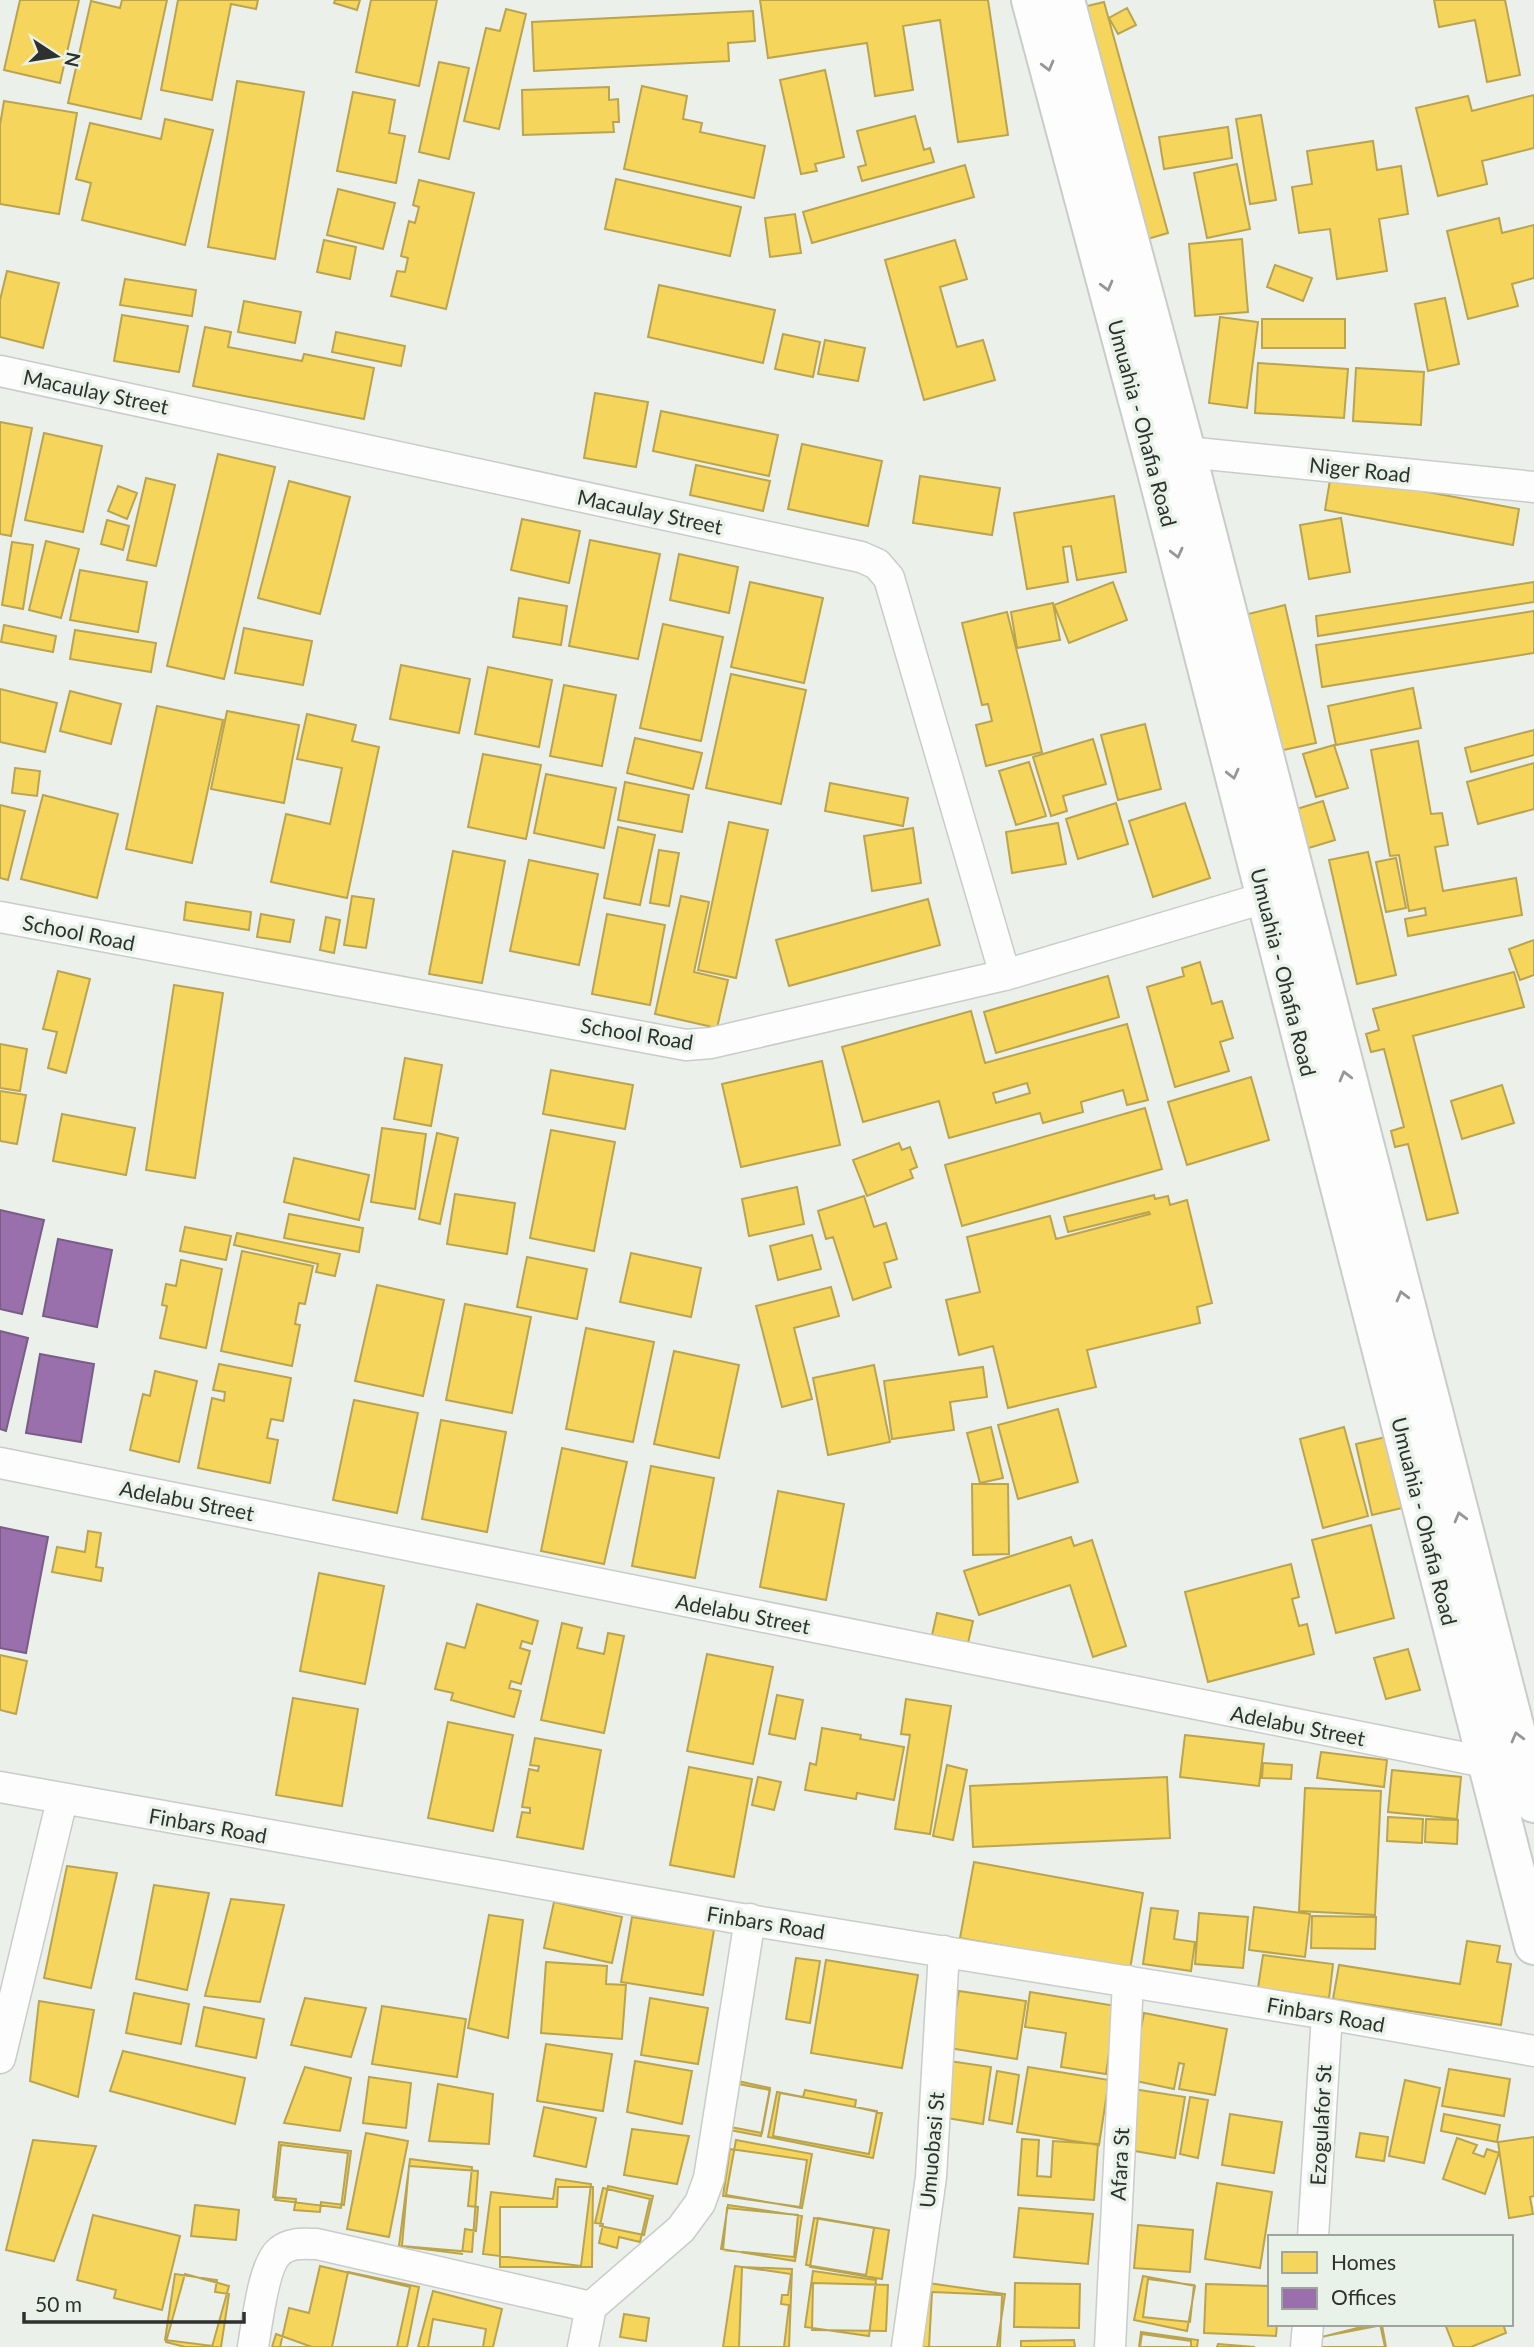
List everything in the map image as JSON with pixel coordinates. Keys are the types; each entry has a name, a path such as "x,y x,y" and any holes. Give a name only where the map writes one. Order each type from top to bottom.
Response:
{"main road":[{"name":"Umuahia - Ohafia Road","path":"1031,0 1156,468 1534,1945"},
{"name":"Umuahia - Ohafia Road","path":"1065,0 1186,452 1534,1803"}],"street":[{"name":"Macaulay Street","path":"0,371 861,557 877,564 889,578 1005,975"},
{"name":"Niger Road","path":"1186,452 1534,487"},
{"name":"School Road","path":"0,917 686,1045 711,1043 1005,975 1264,898"},
{"name":"Adelabu Street","path":"0,1463 1485,1762"},
{"name":"Finbars Road","path":"0,1787 750,1919 1327,2014 1534,2051"},
{"path":"0,2057 62,1800"},
{"path":"583,2347 591,2307 681,2229 700,2203 709,2178 750,1919"},
{"name":"Umuobasi St","path":"906,2347 931,2177 944,1951"},
{"name":"Afara St","path":"1110,2347 1128,1981"},
{"name":"Ezogulafor St","path":"1313,2235 1327,2014"},
{"path":"253,2347 270,2265 278,2252 293,2244 317,2244 591,2307"},
{"path":"1306,2347 1307,2326"}],"building: Homes":[{"path":"20,0 79,0 60,83 4,70"},
{"path":"122,0 167,0 141,119 68,103 91,1 120,8"},
{"path":"178,0 258,0 256,9 231,4 212,100 161,90"},
{"path":"335,0 360,0 357,10 334,3"},
{"path":"371,0 437,0 419,86 356,72"},
{"path":"760,0 988,0 1008,135 958,142 940,20 903,26 913,90 875,96 867,43 768,58"},
{"path":"1434,0 1505,0 1520,75 1487,82 1475,20 1439,27"},
{"path":"1104,2 1168,233 1144,240 1079,8"},
{"path":"1127,8 1136,25 1118,34 1109,18"},
{"path":"506,9 526,14 499,129 464,121 486,28 500,31"},
{"path":"753,11 755,41 728,43 729,61 534,71 532,22"},
{"path":"439,62 469,68 449,159 419,152"},
{"path":"825,70 844,157 815,164 817,171 801,174 780,80"},
{"path":"237,81 304,92 275,259 208,247"},
{"path":"642,86 687,96 683,119 702,123 700,132 765,146 754,198 624,169"},
{"path":"609,87 609,100 618,99 619,122 613,122 614,132 523,135 522,90"},
{"path":"353,92 395,100 389,133 405,136 396,183 337,171"},
{"path":"1534,95 1534,148 1482,161 1487,184 1438,196 1416,108 1468,96 1472,111"},
{"path":"4,101 77,113 59,214 0,204 0,125"},
{"path":"1261,115 1276,200 1250,204 1236,119"},
{"path":"915,116 924,150 930,148 934,162 862,181 858,167 866,165 857,131"},
{"path":"165,119 213,130 185,245 82,220 91,183 76,179 90,123 161,139"},
{"path":"1228,127 1232,158 1164,169 1159,137"},
{"path":"1373,141 1377,170 1401,166 1408,214 1379,219 1387,271 1337,279 1330,229 1299,233 1292,187 1312,184 1307,151"},
{"path":"1237,164 1250,229 1207,238 1194,173"},
{"path":"965,165 974,197 812,243 803,212"},
{"path":"616,179 741,207 730,256 605,229"},
{"path":"419,180 474,193 446,309 391,296 397,271 405,272 408,258 401,256 409,221 415,223 419,207 413,205"},
{"path":"338,189 395,203 383,249 327,235"},
{"path":"795,214 801,253 770,257 765,218"},
{"path":"1499,218 1502,233 1534,225 1534,278 1512,284 1518,306 1468,319 1447,231"},
{"path":"1242,239 1248,312 1195,316 1189,244"},
{"path":"324,240 356,247 350,279 317,272"},
{"path":"955,240 967,279 940,287 957,347 983,340 995,380 924,400 885,260"},
{"path":"1275,265 1312,278 1303,301 1267,287"},
{"path":"7,271 59,283 43,348 0,337 0,300"},
{"path":"125,279 196,290 192,316 120,305"},
{"path":"659,285 775,310 763,363 648,337"},
{"path":"1445,298 1459,364 1428,371 1415,304"},
{"path":"244,301 301,312 295,343 238,332"},
{"path":"122,315 188,326 179,372 114,361"},
{"path":"1220,317 1258,322 1247,408 1209,403"},
{"path":"1262,319 1345,319 1345,348 1262,348"},
{"path":"205,327 231,332 228,347 302,361 304,354 374,368 364,419 193,386"},
{"path":"336,332 405,346 401,366 332,352"},
{"path":"783,334 820,342 813,377 775,369"},
{"path":"825,340 865,348 858,381 818,374"},
{"path":"1258,363 1348,369 1344,418 1255,413"},
{"path":"1356,368 1424,372 1421,425 1353,421"},
{"path":"595,393 648,402 636,467 584,458"},
{"path":"661,411 778,435 769,476 653,451"},
{"path":"0,422 32,428 11,536 0,534"},
{"path":"44,433 102,446 83,532 25,520"},
{"path":"802,444 882,461 868,526 788,509"},
{"path":"218,454 275,467 224,679 167,666"},
{"path":"696,465 770,481 763,511 690,495"},
{"path":"1331,474 1519,509 1513,545 1325,510"},
{"path":"920,476 1000,488 992,535 913,523"},
{"path":"146,478 175,485 156,566 127,560"},
{"path":"289,481 350,497 320,614 258,598"},
{"path":"118,486 137,493 127,519 108,511"},
{"path":"1114,496 1126,572 1077,580 1071,546 1063,547 1068,582 1027,589 1014,513"},
{"path":"1341,518 1350,572 1309,579 1300,525"},
{"path":"522,519 580,531 569,583 511,570"},
{"path":"107,520 129,526 123,550 101,544"},
{"path":"590,540 660,554 638,659 569,646"},
{"path":"46,541 79,549 61,618 29,610"},
{"path":"12,542 33,545 23,609 2,605"},
{"path":"679,554 738,567 729,613 670,600"},
{"path":"80,570 147,582 138,632 70,620"},
{"path":"750,582 823,598 804,683 731,667"},
{"path":"1113,582 1127,620 1069,643 1054,605"},
{"path":"1534,582 1534,602 1318,636 1316,616"},
{"path":"519,598 567,606 561,645 513,637"},
{"path":"1053,603 1060,640 1017,648 1011,612"},
{"path":"1285,605 1316,743 1274,752 1244,615"},
{"path":"1534,611 1534,653 1322,687 1316,645"},
{"path":"1007,612 1042,752 986,766 976,725 992,721 988,704 982,705 962,623"},
{"path":"663,624 723,637 701,741 640,728"},
{"path":"4,625 56,636 53,652 1,642"},
{"path":"244,628 312,641 303,685 235,673"},
{"path":"75,630 156,643 151,672 70,659"},
{"path":"401,665 470,679 459,733 390,719"},
{"path":"488,667 552,680 539,747 475,734"},
{"path":"731,674 806,690 781,804 706,788"},
{"path":"564,685 616,695 602,766 550,756"},
{"path":"1413,688 1421,728 1336,745 1328,706"},
{"path":"0,689 57,703 45,752 0,742"},
{"path":"70,691 121,704 111,744 60,731"},
{"path":"157,706 223,720 192,863 126,849"},
{"path":"227,711 299,725 284,803 211,789"},
{"path":"307,714 356,725 352,741 379,747 347,898 271,882 286,814 330,824 342,768 297,759"},
{"path":"1145,724 1161,789 1118,800 1101,735"},
{"path":"1534,730 1534,755 1471,772 1465,748"},
{"path":"635,738 702,753 693,789 627,773"},
{"path":"1093,739 1106,784 1063,796 1067,811 1051,816 1033,757"},
{"path":"1418,741 1431,814 1442,813 1448,845 1435,847 1443,891 1516,878 1522,915 1408,936 1405,919 1426,915 1425,908 1409,911 1399,855 1390,856 1371,750"},
{"path":"1334,745 1348,788 1316,797 1303,754"},
{"path":"483,754 541,765 526,839 468,827"},
{"path":"1029,762 1046,816 1016,825 999,771"},
{"path":"1534,763 1534,809 1478,824 1467,782"},
{"path":"15,768 40,771 37,796 12,793"},
{"path":"546,774 616,788 604,848 534,833"},
{"path":"625,782 689,795 682,832 618,820"},
{"path":"830,783 908,798 903,826 825,811"},
{"path":"43,795 118,814 97,898 21,879"},
{"path":"1323,801 1335,840 1302,850 1290,811"},
{"path":"1116,803 1128,844 1078,859 1066,819"},
{"path":"1185,803 1210,878 1153,897 1129,821"},
{"path":"0,805 25,811 8,880 0,878"},
{"path":"729,822 768,830 736,978 698,970"},
{"path":"1058,823 1066,864 1012,873 1006,832"},
{"path":"618,827 655,835 640,905 604,898"},
{"path":"913,828 921,883 872,891 864,836"},
{"path":"659,850 679,853 669,906 650,903"},
{"path":"453,851 505,861 482,983 429,974"},
{"path":"1368,852 1396,975 1357,984 1329,860"},
{"path":"1396,858 1406,908 1386,912 1376,862"},
{"path":"529,860 598,874 579,965 510,951"},
{"path":"352,896 374,899 366,948 344,945"},
{"path":"681,896 709,902 694,972 728,980 717,1028 655,1014"},
{"path":"928,899 940,945 789,986 776,940"},
{"path":"186,902 251,912 249,930 184,920"},
{"path":"261,914 294,920 290,942 257,937"},
{"path":"607,914 665,925 650,1005 592,994"},
{"path":"326,917 340,920 334,953 320,950"},
{"path":"1534,940 1534,975 1520,980 1509,949"},
{"path":"1200,962 1212,1004 1222,1001 1233,1038 1220,1042 1229,1071 1175,1087 1147,987 1184,976 1182,968"},
{"path":"58,971 90,979 66,1073 48,1068 57,1032 43,1029"},
{"path":"1514,972 1524,1007 1413,1036 1458,1213 1427,1220 1408,1144 1395,1147 1391,1131 1404,1127 1384,1049 1371,1052 1366,1034 1379,1030 1373,1009"},
{"path":"1108,976 1119,1017 996,1053 984,1012"},
{"path":"174,985 223,993 195,1178 146,1170"},
{"path":"971,1011 985,1063 1127,1024 1148,1100 1127,1105 1123,1090 1081,1102 1083,1112 1043,1123 1040,1113 949,1138 939,1101 863,1122 842,1047","holes":["1027,1083 1030,1093 996,1103 993,1093"]},
{"path":"0,1044 27,1049 20,1091 0,1088"},
{"path":"405,1058 442,1065 431,1126 394,1119"},
{"path":"822,1061 840,1145 741,1167 722,1084"},
{"path":"551,1070 633,1085 625,1129 543,1114"},
{"path":"1251,1077 1269,1140 1187,1165 1168,1102"},
{"path":"1502,1085 1514,1123 1462,1139 1451,1101"},
{"path":"0,1091 26,1095 17,1144 0,1141"},
{"path":"1145,1108 1162,1169 962,1226 945,1165"},
{"path":"62,1114 135,1128 126,1175 53,1161"},
{"path":"382,1128 426,1134 415,1209 371,1202"},
{"path":"551,1130 615,1142 594,1251 530,1238"},
{"path":"437,1133 458,1138 440,1224 419,1219"},
{"path":"899,1143 902,1150 910,1147 917,1167 910,1170 913,1178 867,1196 853,1160"},
{"path":"294,1158 369,1175 359,1220 284,1202"},
{"path":"797,1187 804,1224 749,1236 742,1199"},
{"path":"455,1194 515,1203 507,1254 447,1244"},
{"path":"1154,1195 1155,1199 1168,1196 1170,1205 1187,1200 1212,1303 1197,1307 1200,1323 1087,1350 1096,1387 1008,1408 993,1346 959,1355 946,1300 980,1292 967,1237 1050,1216 1056,1239 1150,1214 1149,1212 1068,1232 1064,1217"},
{"path":"864,1196 874,1227 886,1223 897,1259 884,1263 891,1287 853,1300 833,1237 826,1239 818,1211"},
{"path":"289,1214 363,1228 359,1252 284,1238"},
{"path":"185,1227 231,1236 226,1260 180,1251"},
{"path":"237,1233 340,1254 335,1276 316,1272 318,1264 234,1245"},
{"path":"812,1235 821,1269 778,1280 770,1246"},
{"path":"242,1251 313,1266 305,1304 299,1303 295,1324 300,1325 292,1366 221,1351"},
{"path":"631,1253 701,1268 691,1317 620,1302"},
{"path":"527,1257 587,1269 577,1319 517,1307"},
{"path":"181,1260 222,1269 206,1348 160,1338 167,1306 162,1305 166,1284 176,1286"},
{"path":"377,1285 444,1300 423,1396 355,1381"},
{"path":"831,1287 839,1316 794,1328 812,1399 782,1407 756,1306"},
{"path":"465,1304 531,1317 512,1413 446,1400"},
{"path":"586,1328 654,1342 633,1442 566,1429"},
{"path":"674,1351 739,1365 719,1458 654,1444"},
{"path":"219,1364 291,1378 283,1421 271,1419 267,1438 278,1440 270,1483 198,1468 212,1398 224,1401 225,1392 213,1390"},
{"path":"874,1365 890,1442 828,1455 813,1378"},
{"path":"983,1367 987,1397 950,1402 954,1430 892,1439 884,1381"},
{"path":"155,1371 197,1381 179,1462 130,1450 143,1394 150,1396"},
{"path":"354,1400 418,1413 397,1513 333,1500"},
{"path":"1058,1409 1078,1482 1018,1499 998,1425"},
{"path":"441,1420 506,1432 487,1532 422,1519"},
{"path":"991,1427 1003,1478 980,1483 967,1433"},
{"path":"1344,1427 1368,1516 1323,1528 1300,1439"},
{"path":"1386,1437 1402,1508 1372,1515 1356,1444"},
{"path":"562,1448 627,1462 604,1564 541,1551"},
{"path":"651,1466 714,1478 695,1578 632,1566"},
{"path":"972,1484 1008,1484 1009,1554 973,1555"},
{"path":"778,1491 844,1504 826,1600 760,1587"},
{"path":"1371,1525 1394,1618 1336,1633 1312,1540"},
{"path":"88,1531 101,1533 96,1567 103,1568 101,1581 52,1572 57,1547 85,1552"},
{"path":"1071,1537 1074,1546 1092,1540 1126,1646 1093,1657 1070,1585 979,1615 964,1571"},
{"path":"1291,1564 1299,1597 1292,1599 1299,1626 1307,1624 1314,1654 1208,1682 1185,1592"},
{"path":"319,1573 384,1586 365,1684 300,1671"},
{"path":"477,1604 538,1621 532,1644 522,1641 520,1648 530,1651 521,1684 511,1681 509,1688 521,1691 514,1717 451,1700 453,1693 435,1689 447,1643 465,1648"},
{"path":"937,1613 973,1621 968,1643 932,1635"},
{"path":"562,1623 582,1628 577,1648 604,1654 608,1633 624,1636 604,1733 541,1720"},
{"path":"1408,1649 1420,1690 1386,1699 1374,1658"},
{"path":"707,1654 773,1667 753,1764 687,1751"},
{"path":"0,1655 27,1661 16,1714 0,1710"},
{"path":"777,1695 803,1700 795,1739 769,1734"},
{"path":"293,1698 358,1709 342,1806 276,1795"},
{"path":"906,1699 951,1706 930,1834 895,1829 910,1735 901,1734"},
{"path":"448,1722 513,1735 493,1831 428,1818"},
{"path":"822,1728 861,1735 860,1739 904,1747 894,1800 857,1793 856,1799 805,1790 810,1763 816,1765"},
{"path":"1185,1735 1264,1744 1259,1786 1180,1777"},
{"path":"535,1738 601,1750 583,1849 517,1837 522,1812 530,1813 530,1808 522,1807 529,1769 538,1771 539,1766 530,1765"},
{"path":"1321,1752 1387,1760 1384,1787 1317,1778"},
{"path":"1263,1763 1292,1765 1291,1779 1262,1778"},
{"path":"947,1765 967,1770 953,1840 933,1836"},
{"path":"689,1767 752,1779 734,1877 670,1865"},
{"path":"1392,1770 1461,1777 1457,1819 1388,1812"},
{"path":"758,1777 781,1782 774,1810 752,1805"},
{"path":"1167,1777 1170,1838 973,1847 970,1786"},
{"path":"1305,1788 1381,1791 1375,1915 1299,1911"},
{"path":"1388,1817 1423,1819 1422,1843 1387,1841"},
{"path":"1426,1819 1458,1820 1457,1844 1425,1842"},
{"path":"974,1862 1143,1893 1130,1969 960,1938"},
{"path":"67,1866 117,1873 91,1988 44,1978"},
{"path":"154,1885 209,1893 187,1990 136,1979"},
{"path":"231,1899 284,1905 260,2002 205,1996"},
{"path":"554,1902 622,1917 612,1963 544,1948"},
{"path":"1254,1907 1310,1914 1305,1957 1249,1950"},
{"path":"1151,1908 1178,1911 1174,1939 1195,1942 1191,1971 1143,1964"},
{"path":"1199,1913 1248,1917 1243,1968 1195,1964"},
{"path":"489,1915 523,1920 508,2038 468,2028"},
{"path":"1312,1916 1376,1917 1375,1949 1311,1948"},
{"path":"632,1917 714,1930 703,1995 621,1982"},
{"path":"1467,1941 1500,1946 1497,1962 1511,1964 1501,2025 1333,1999 1339,1965 1460,1984"},
{"path":"1263,1955 1333,1964 1329,1998 1258,1988"},
{"path":"796,1958 820,1961 810,2023 786,2019"},
{"path":"826,1960 918,1975 902,2068 811,2053"},
{"path":"546,1962 607,1966 606,1984 626,1985 622,2039 541,2033"},
{"path":"959,1991 1026,2001 1017,2059 949,2048"},
{"path":"1030,1992 1116,2006 1106,2074 1061,2067 1066,2033 1025,2027"},
{"path":"134,1993 189,2004 181,2044 126,2033"},
{"path":"305,1998 366,2008 351,2057 291,2045"},
{"path":"650,1998 708,2008 698,2064 641,2055"},
{"path":"39,2001 94,2010 78,2097 30,2081"},
{"path":"382,2006 466,2019 457,2077 372,2064"},
{"path":"204,2007 264,2019 256,2058 196,2046"},
{"path":"1144,2013 1227,2029 1215,2095 1179,2089 1184,2064 1179,2063 1174,2089 1131,2080"},
{"path":"546,2044 612,2054 603,2111 537,2101"},
{"path":"123,2051 245,2078 235,2124 110,2091"},
{"path":"635,2061 692,2071 682,2124 627,2112"},
{"path":"949,2061 991,2067 983,2124 941,2117"},
{"path":"305,2067 351,2078 340,2131 284,2123"},
{"path":"1028,2067 1109,2080 1099,2145 1017,2132"},
{"path":"1449,2069 1510,2079 1504,2116 1442,2106"},
{"path":"997,2071 1019,2075 1012,2124 989,2120"},
{"path":"369,2077 411,2083 406,2128 363,2123"},
{"path":"729,2079 770,2088 761,2136 719,2128"},
{"path":"1405,2080 1440,2088 1424,2163 1389,2156"},
{"path":"728,2082 770,2090 762,2133 720,2125"},
{"path":"438,2084 493,2094 489,2144 429,2141"},
{"path":"1133,2089 1185,2097 1175,2158 1123,2149"},
{"path":"805,2090 856,2100 855,2107 882,2113 873,2158 768,2137 777,2092 803,2097"},
{"path":"780,2093 877,2111 869,2154 773,2136"},
{"path":"1190,2097 1208,2100 1198,2158 1180,2154"},
{"path":"544,2107 596,2118 586,2167 534,2156"},
{"path":"1230,2114 1282,2122 1274,2173 1222,2165"},
{"path":"1444,2114 1500,2125 1497,2142 1441,2131"},
{"path":"632,2129 689,2136 677,2184 624,2175"},
{"path":"366,2133 408,2141 389,2237 347,2229"},
{"path":"1360,2133 1388,2137 1384,2161 1356,2157"},
{"path":"1534,2137 1534,2196 1530,2197 1533,2214 1509,2218 1498,2142"},
{"path":"1457,2138 1477,2145 1473,2153 1484,2157 1487,2149 1499,2153 1485,2194 1443,2179"},
{"path":"1022,2139 1039,2140 1037,2176 1051,2177 1053,2141 1098,2144 1094,2200 1018,2195"},
{"path":"33,2140 96,2146 54,2261 6,2250"},
{"path":"736,2140 812,2154 802,2208 726,2195"},
{"path":"279,2142 351,2151 344,2205 321,2202 320,2212 294,2210 296,2199 273,2197"},
{"path":"281,2145 348,2153 341,2208 275,2200"},
{"path":"730,2149 807,2160 800,2207 723,2196"},
{"path":"410,2159 472,2167 468,2206 478,2207 476,2231 465,2229 462,2254 399,2246"},
{"path":"409,2166 478,2171 472,2252 402,2246"},
{"path":"556,2179 591,2184 581,2266 483,2254 491,2192 553,2199"},
{"path":"1217,2183 1272,2192 1260,2268 1205,2259"},
{"path":"608,2186 653,2196 644,2235 600,2226"},
{"path":"558,2187 593,2187 592,2267 500,2267 500,2207 557,2207"},
{"path":"603,2188 650,2199 640,2242 619,2237 617,2248 599,2243 603,2224 595,2223"},
{"path":"195,2205 239,2210 236,2240 191,2236"},
{"path":"728,2205 802,2216 795,2261 721,2249"},
{"path":"727,2208 798,2215 794,2257 723,2250"},
{"path":"1019,2208 1093,2214 1088,2264 1014,2257"},
{"path":"93,2215 180,2236 162,2310 114,2298 116,2290 77,2280"},
{"path":"814,2218 874,2228 866,2275 806,2265"},
{"path":"818,2218 889,2230 882,2279 810,2267"},
{"path":"1138,2225 1193,2230 1190,2272 1134,2268"},
{"path":"320,2266 410,2287 397,2347 280,2347 289,2308 309,2313"},
{"path":"735,2266 791,2274 788,2295 782,2295 781,2304 789,2305 784,2347 723,2347"},
{"path":"742,2267 792,2269 789,2347 739,2347"},
{"path":"813,2271 876,2280 869,2336 805,2327"},
{"path":"348,2272 419,2287 407,2347 332,2347"},
{"path":"175,2274 217,2280 215,2292 229,2294 221,2347 165,2340"},
{"path":"185,2274 229,2286 212,2347 185,2347 166,2342"},
{"path":"1143,2276 1195,2286 1187,2331 1134,2320"},
{"path":"1148,2279 1194,2285 1190,2322 1143,2317"},
{"path":"813,2283 888,2285 886,2331 812,2330"},
{"path":"928,2283 1005,2294 997,2347 919,2347"},
{"path":"1015,2283 1080,2284 1079,2328 1014,2327"},
{"path":"1206,2284 1268,2286 1268,2326 1277,2326 1276,2336 1204,2333"},
{"path":"433,2291 502,2309 493,2347 418,2347"},
{"path":"932,2292 1002,2295 1000,2347 929,2347"},
{"path":"624,2314 649,2318 646,2341 620,2337"},
{"path":"433,2319 486,2329 483,2347 428,2347"},
{"path":"1365,2326 1380,2326 1385,2347 1307,2347 1306,2341"},
{"path":"1382,2326 1386,2347 1312,2347 1310,2339"},
{"path":"1446,2326 1504,2326 1506,2333 1471,2347 1454,2347"},
{"path":"1141,2332 1198,2340 1197,2347 1139,2347"},
{"path":"276,2334 312,2347 272,2347"},
{"path":"1142,2334 1191,2341 1191,2347 1140,2347"},
{"path":"1074,2340 1075,2347 1021,2347 1021,2341"},
{"path":"1218,2344 1255,2347 1217,2347"}],"building: Offices":[{"path":"0,1210 44,1220 22,1314 0,1309"},
{"path":"58,1239 112,1250 97,1327 43,1316"},
{"path":"0,1331 28,1338 6,1431 0,1429"},
{"path":"40,1354 94,1364 81,1442 26,1433"},
{"path":"0,1527 48,1537 26,1653 0,1648"}]}
